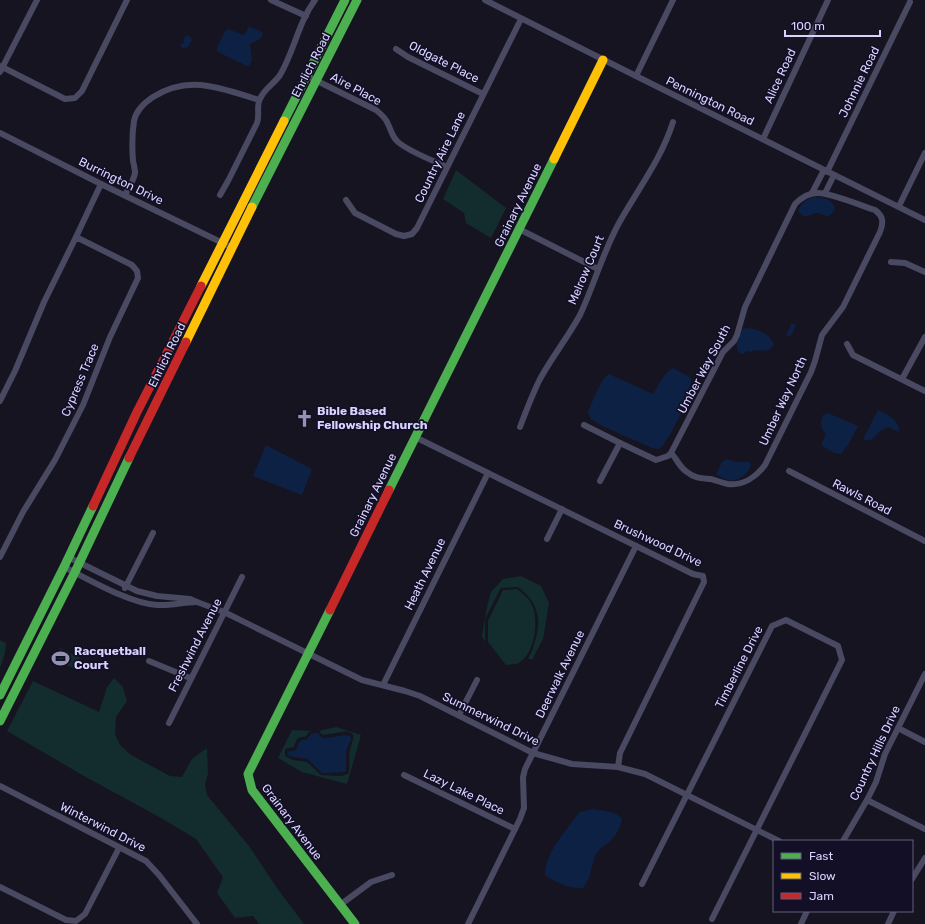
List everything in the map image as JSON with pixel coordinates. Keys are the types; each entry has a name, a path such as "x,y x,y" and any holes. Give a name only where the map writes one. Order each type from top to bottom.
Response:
{"main road":[{"name":"Ehrlich Road","path":"0,695 64,567 136,413 223,243 344,0"},
{"name":"Ehrlich Road","path":"0,721 80,562 145,425 290,131 317,81 357,0"},
{"name":"Grainary Avenue","path":"356,924 340,906 252,790 248,774 603,60"}],"street":[{"path":"37,0 1,69 65,99 75,98 82,91 127,0"},
{"path":"271,0 306,16"},
{"path":"220,195 257,123 259,118 259,100 263,93 280,75 306,16 315,0"},
{"name":"Pennington Road","path":"485,0 925,220"},
{"path":"636,76 673,0"},
{"name":"Alice Road","path":"762,139 828,0"},
{"name":"Johnnie Road","path":"812,193 826,171 910,2"},
{"name":"Country Aire Lane","path":"346,200 355,213 382,227 404,236 412,234 417,228 521,19"},
{"name":"Oldgate Place","path":"396,49 483,94"},
{"name":"Aire Place","path":"307,76 376,110 388,123 397,140 405,147 447,167"},
{"path":"125,196 135,174 133,136 135,119 140,108 147,101 170,88 191,84 216,87 259,100"},
{"name":"Melrow Court","path":"520,427 541,378 570,333 579,316 588,298 598,269 619,224 655,163 673,122"},
{"name":"Burrington Drive","path":"0,133 233,248"},
{"path":"899,206 925,153"},
{"path":"812,193 825,193 834,175"},
{"path":"0,401 15,371 44,302 101,184"},
{"name":"Umber Way South","path":"671,453 723,352 734,341 737,335 745,307 795,204 802,198 812,193"},
{"name":"Umber Way North","path":"671,453 684,471 691,476 728,484 736,484 752,478 759,473 765,465 811,372 822,335 843,307 882,226 880,214 875,210 825,193"},
{"path":"519,229 598,269"},
{"name":"Cypress Trace","path":"0,557 23,512 55,460 79,412 110,337 138,278 137,271 132,264 76,236"},
{"path":"891,262 905,263 925,272"},
{"path":"902,379 925,337"},
{"path":"847,344 853,355 925,391"},
{"path":"584,425 656,460 668,456 671,453"},
{"name":"Brushwood Drive","path":"415,437 693,574 703,576 704,582 620,753 618,767"},
{"path":"600,481 620,443"},
{"name":"Rawls Road","path":"789,472 925,541"},
{"name":"Heath Avenue","path":"383,685 488,473"},
{"path":"547,539 562,509"},
{"path":"122,595 153,533"},
{"name":"Deerwalk Avenue","path":"468,924 524,808 522,778 525,768 636,546"},
{"name":"Summerwind Drive","path":"68,557 126,586 146,594 190,599 224,612 362,680 420,696 533,753 572,764 618,767 645,774 777,840"},
{"name":"Summerwind Drive","path":"64,567 137,601 158,605 197,602"},
{"name":"Freshwind Avenue","path":"169,723 190,678 242,577"},
{"name":"Timberline Drive","path":"642,884 772,626 786,620 838,646 842,660 712,919"},
{"path":"149,661 190,678"},
{"name":"Country Hills Drive","path":"844,840 876,782 885,754 925,674"},
{"path":"459,716 477,680"},
{"path":"898,728 925,742"},
{"name":"Lazy Lake Place","path":"404,775 515,829"},
{"name":"Winterwind Drive","path":"0,786 146,861 159,875 197,924"},
{"path":"867,800 925,829"},
{"path":"0,887 66,920 76,921 85,914 120,848"},
{"path":"913,877 925,858"},
{"path":"340,906 371,882 392,875"},
{"path":"801,924 807,912"},
{"path":"888,924 894,912"}],"green space":[{"path":"456,170 506,208 491,238 466,223 464,213 443,199"},
{"path":"521,576 541,586 549,603 543,639 532,660 528,658 537,635 537,612 530,599 518,587 500,589 485,619 485,642 482,636 487,607 491,592 503,579"},
{"path":"517,589 532,605 535,619 534,636 529,652 524,659 517,664 506,665 488,642 488,621 503,590"},
{"path":"0,640 6,643 5,653 0,668"},
{"path":"60,648 80,658 75,669 54,659"},
{"path":"114,678 123,687 127,701 116,717 115,734 120,745 131,755 170,776 182,777 192,759 207,748 208,774 205,785 207,795 249,846 277,888 304,924 259,924 253,916 235,918 217,893 223,877 196,839 7,731 33,681 99,712 107,687"},
{"path":"336,727 361,735 347,784 302,772 278,758 292,730 313,731 309,732 305,737 299,738 294,747 285,749 285,756 293,760 307,762 321,775 341,776 348,774 349,754 353,741 353,734 347,731 323,735 319,731"}],"water":[{"path":"249,26 262,32 263,36 250,44 252,60 249,66 217,51 225,31 228,29 243,35"},
{"path":"188,35 188,37 190,36 192,40 188,47 182,49 180,44 184,43 183,39"},
{"path":"816,197 830,201 834,205 835,208 832,213 828,216 816,213 803,216 798,211 801,206 805,201"},
{"path":"792,323 796,325 790,337 786,335"},
{"path":"747,328 763,332 772,340 774,344 768,350 747,351 743,354 739,353 737,347 738,341 743,329"},
{"path":"673,368 691,378 690,385 688,394 675,426 664,444 659,449 652,448 602,426 591,419 588,413 592,403 599,386 609,374 653,394 664,376"},
{"path":"878,410 895,421 899,428 899,432 888,427 880,431 873,439 865,440 863,439"},
{"path":"828,413 858,426 841,454 834,453 821,445 826,434 821,425 821,420 823,415"},
{"path":"266,445 312,469 302,495 253,476"},
{"path":"727,459 736,462 749,462 751,465 748,471 739,479 732,481 728,480 716,474 722,462"},
{"path":"318,733 322,738 344,735 350,736 351,739 346,751 346,772 322,773 308,759 287,755 288,752 296,750 300,741 306,740 311,734"},
{"path":"593,809 620,816 622,819 619,829 611,840 599,850 595,856 586,884 583,888 573,888 554,881 545,875 548,859 552,850 563,833 580,812"}],"traffic: fast":[{"path":"284,121 345,0"},
{"path":"252,207 357,0"},
{"path":"389,490 554,159"},
{"path":"0,721 75,572 129,458"},
{"path":"0,695 93,506"},
{"path":"330,610 248,774 252,790 355,924"}],"traffic: slow":[{"path":"554,159 603,60"},
{"path":"201,286 284,121"},
{"path":"186,342 252,207"}],"traffic: jam":[{"path":"93,506 137,412 201,286"},
{"path":"129,458 186,342"},
{"path":"330,610 389,490"}],"place":[{"name":"Bible Based Fellowship Church","path":"304,418"},
{"name":"Racquetball Court","path":"61,658"}]}
